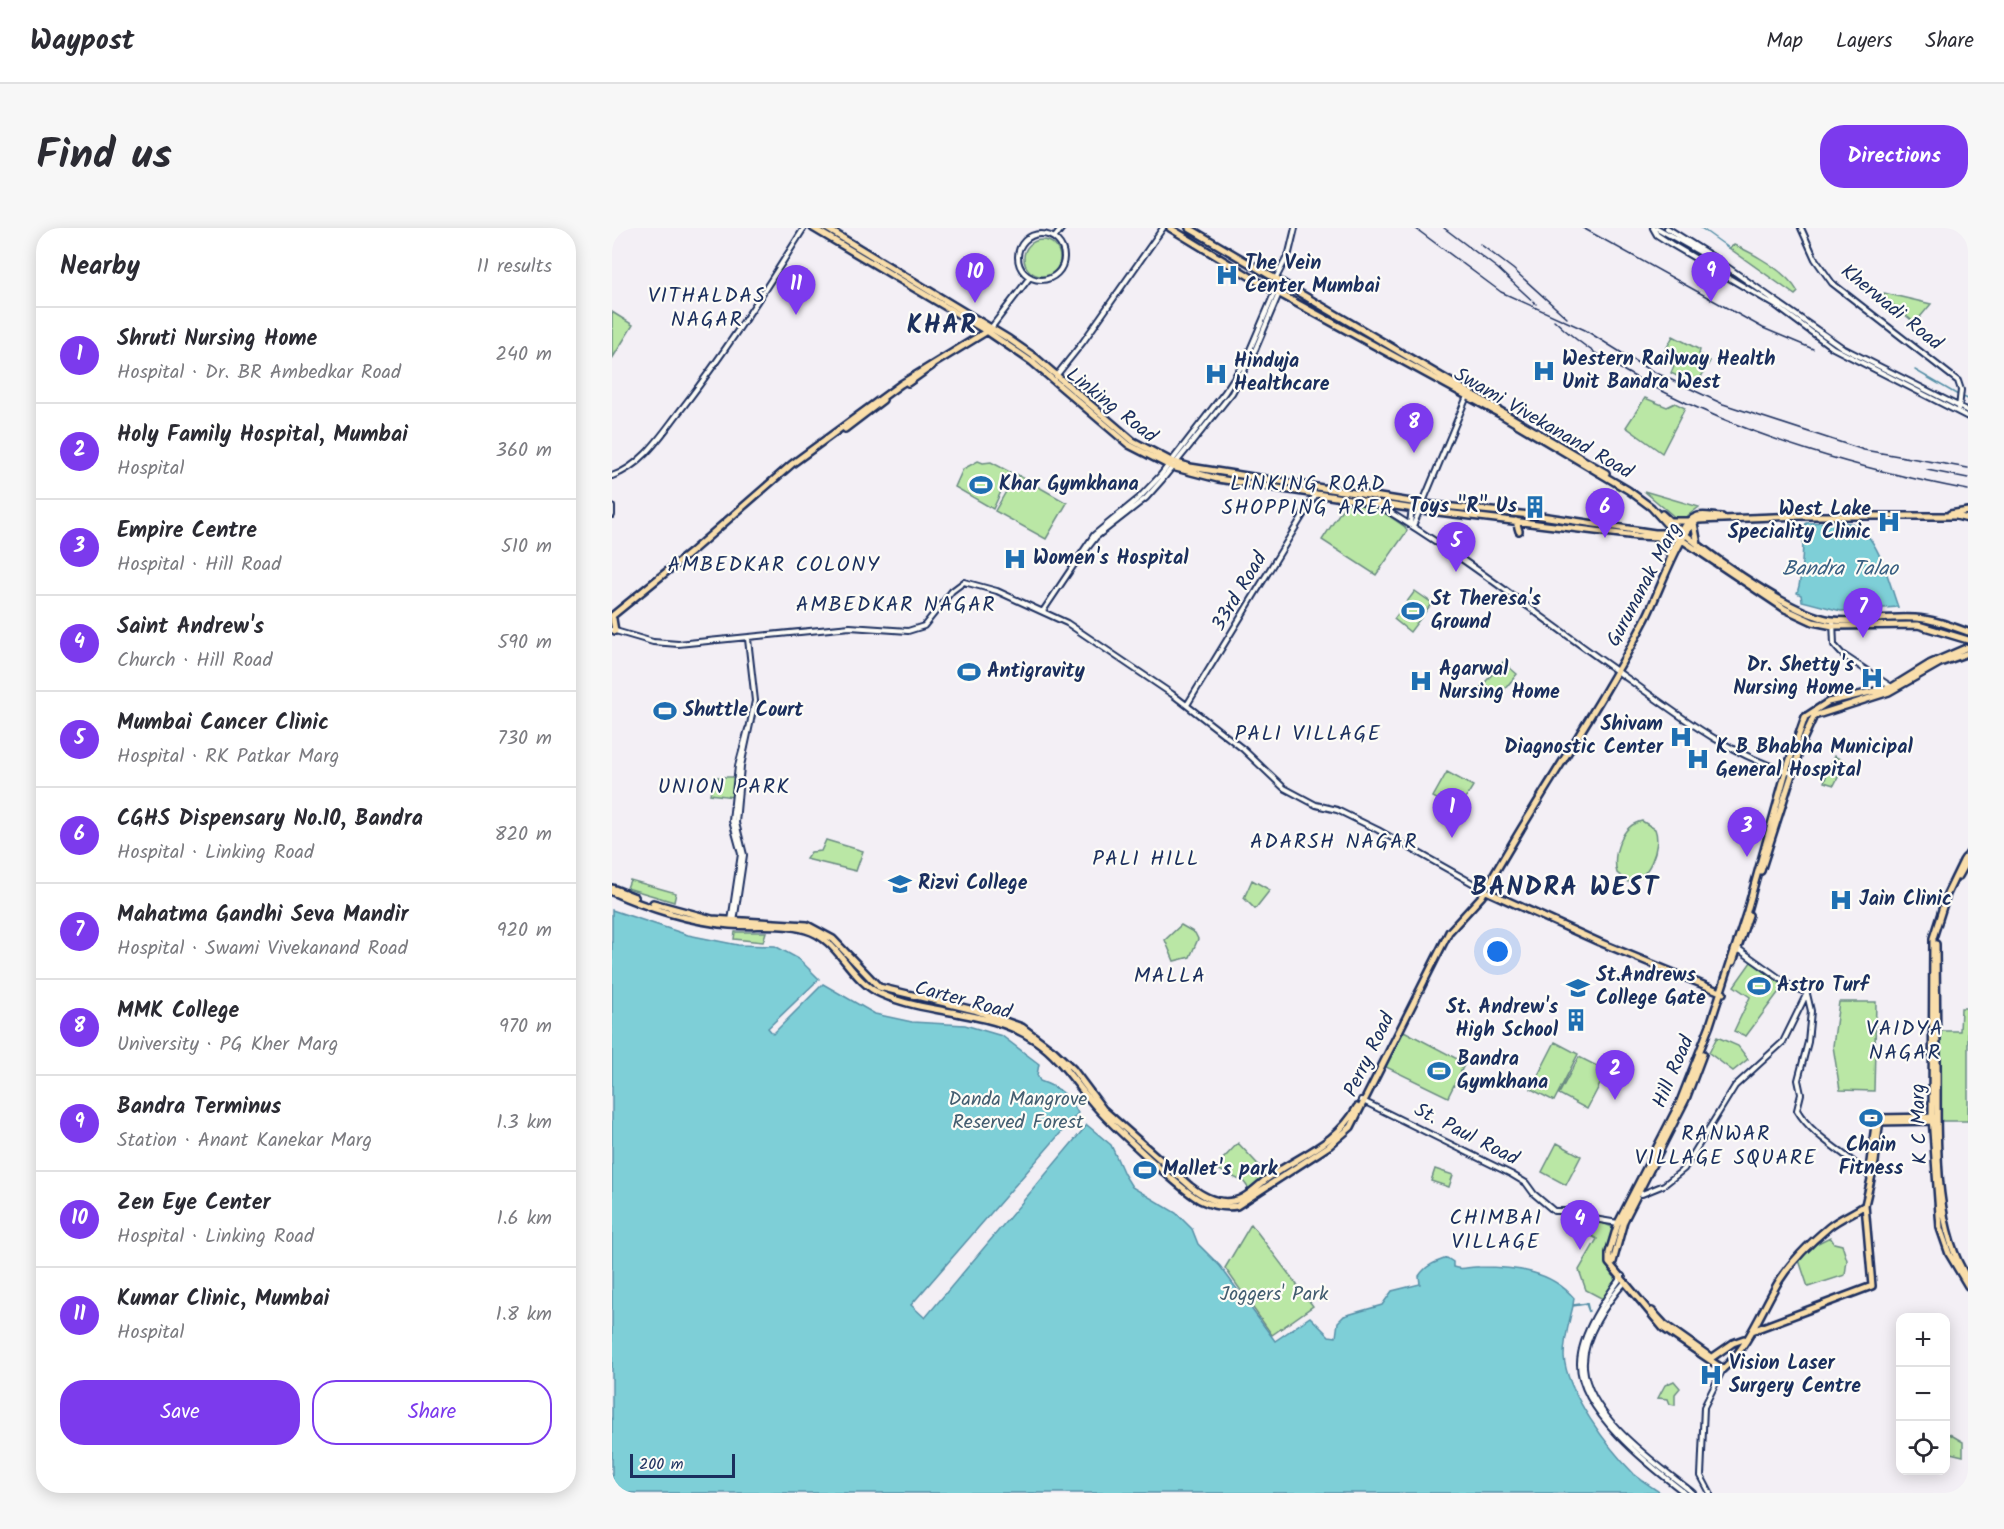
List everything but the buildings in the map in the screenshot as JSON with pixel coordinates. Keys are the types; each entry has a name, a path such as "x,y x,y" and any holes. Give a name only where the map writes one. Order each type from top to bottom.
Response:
{"main road":[{"name":"Linking Road","path":"813,228 988,332 1035,357 1129,445 1172,464 1219,476 1316,494 1412,505"},
{"name":"Linking Road","path":"825,228 988,332"},
{"name":"Swami Vivekanand Road","path":"1170,228 1277,291 1468,395"},
{"name":"Swami Vivekanand Road","path":"1189,228 1634,493 1669,521 1680,536"},
{"path":"613,630 612,618 792,464 875,401 929,365 932,366 988,332"},
{"name":"Linking Road","path":"1219,476 1516,521 1659,538 1680,536"},
{"name":"Swami Vivekanand Road","path":"1634,493 1680,536 1785,609 1813,622 1912,624 1965,639"},
{"name":"Linking Road","path":"1423,507 1540,516 1680,536"},
{"name":"Gurunanak Marg","path":"1486,890 1646,620 1680,536 1692,522 1812,515 1968,511"},
{"name":"Gurunanak Marg","path":"1812,515 1961,517 1968,519"},
{"path":"1516,521 1519,531"},
{"path":"1659,538 1673,557 1689,549 1698,548 1692,522 1669,521"},
{"name":"Swami Vivekanand Road","path":"1833,623 1914,618 1968,632"},
{"path":"1960,651 1965,639"},
{"name":"Hill Road","path":"1893,688 1931,663 1968,647"},
{"name":"Hill Road","path":"1623,1279 1613,1264 1612,1257 1622,1224 1693,1078 1736,947 1805,717 1828,702 1893,688 1940,663 1968,653"},
{"name":"K C Marg","path":"1967,860 1949,897 1936,941 1933,1119 1944,1243 1968,1286"},
{"name":"Carter Road","path":"612,890 682,917 811,931 831,946 861,981 882,995 995,1021 1020,1032 1036,1041 1060,1062 1098,1110 1131,1136 1195,1198 1225,1207 1237,1206 1246,1198"},
{"path":"1486,890 1600,941 1722,990"},
{"name":"Perry Road","path":"1246,1198 1326,1145 1348,1124 1363,1101 1444,934 1486,890"},
{"name":"Hill Road","path":"1693,1078 1618,1222 1609,1253 1609,1263 1664,1324 1723,1369"},
{"path":"1752,1331 1872,1286 1865,1205 1873,1166 1870,1162 1878,1120 1933,1119"},
{"path":"1710,1359 1733,1343 1744,1339 1752,1331 1780,1279 1802,1254 1831,1226 1865,1205"},
{"name":"K C Marg","path":"1961,1272 1968,1279"},
{"path":"1723,1369 1742,1349 1744,1339"},
{"path":"1733,1343 1742,1349"}],"street":[{"path":"612,477 620,474 654,446 714,368 804,228"},
{"path":"1055,237 1062,228"},
{"path":"1055,377 1083,342 1163,228"},
{"path":"1043,611 1094,535 1139,498 1172,464 1241,379 1257,348 1277,291 1295,228"},
{"path":"1655,228 1715,260"},
{"path":"1655,228 1658,235 1775,305 1833,348 1968,417"},
{"path":"1667,228 1843,348 1968,411"},
{"name":"Kherwadi Road","path":"1801,228 1815,259 1833,283 1958,381 1961,390 1959,408"},
{"path":"1037,234 1055,237 1063,247 1065,259 1060,270 1052,278 1041,280 1030,277 1018,262 1022,244 1037,234"},
{"path":"988,332 1030,277"},
{"path":"1411,525 1423,507 1468,395"},
{"name":"33rd Road","path":"1187,705 1316,494"},
{"path":"1373,502 1411,525 1692,726 1765,765 1789,772"},
{"path":"1411,525 1412,505"},
{"path":"612,507 612,515"},
{"path":"613,630 653,642 678,644 748,639 850,627 908,631 924,626 952,591 964,582 997,591 1067,623 1127,661 1243,749 1284,788 1316,805 1337,810 1378,830 1486,890"},
{"path":"1833,623 1832,640 1838,650 1893,688"},
{"path":"733,923 741,854 732,821 738,766 755,701 748,639"},
{"path":"1736,947 1789,985 1807,993"},
{"path":"1637,1192 1642,1194 1664,1185 1682,1171 1696,1153 1730,1094 1783,1042 1807,993"},
{"path":"1807,993 1811,1011 1808,1042 1798,1080 1801,1094 1797,1110 1832,1147 1852,1160 1870,1177"},
{"name":"St. Paul Road","path":"1363,1101 1511,1174 1526,1183 1533,1194 1554,1211 1575,1212 1594,1219 1618,1222"},
{"path":"1623,1279 1601,1317 1587,1349 1584,1367 1591,1389 1626,1439 1693,1493"},
{"path":"1618,1287 1597,1317 1584,1344 1580,1362 1582,1377 1592,1398 1618,1437 1685,1493"},
{"path":"1710,1493 1701,1476 1704,1407 1723,1369"}],"green space":[{"path":"1042,240 1054,246 1060,258 1054,270 1042,276 1030,270 1024,258 1030,246"},
{"path":"1734,245 1778,270 1798,292 1795,295 1729,248"},
{"path":"1884,293 1931,304 1915,323 1882,296"},
{"path":"612,312 633,325 612,359"},
{"path":"1673,336 1700,350 1699,354 1710,361 1696,386 1671,373 1674,366 1661,359"},
{"path":"1645,398 1667,407 1675,403 1685,408 1662,453 1626,427"},
{"name":"Khar Gymkhana","path":"978,461 991,462 1010,472 993,509 955,487 963,469"},
{"path":"1016,474 1067,503 1046,539 995,511"},
{"path":"1644,491 1699,507 1682,520 1677,519"},
{"path":"1348,500 1370,503 1405,527 1407,531 1376,575 1322,540"},
{"name":"St Theresa's Ground","path":"1415,591 1432,603 1410,632 1394,619"},
{"path":"1503,662 1517,674 1495,701 1480,688"},
{"path":"1834,756 1846,762 1834,785 1824,782"},
{"path":"1447,772 1473,786 1458,811 1433,797"},
{"path":"714,777 736,777 733,797 710,794"},
{"path":"1642,821 1655,829 1657,844 1655,853 1652,862 1642,876 1628,882 1617,873 1617,850 1629,828"},
{"path":"826,840 863,851 856,871 806,859 811,852 821,851"},
{"path":"630,880 676,893 674,902 627,888"},
{"path":"1252,880 1270,890 1255,909 1244,898"},
{"path":"1181,925 1195,933 1198,939 1190,957 1174,961 1165,940"},
{"path":"735,932 766,932 763,942 734,939"},
{"name":"Astro Turf","path":"1751,962 1784,985 1746,1036 1734,1031 1750,997 1734,986"},
{"path":"1839,1002 1876,1002 1874,1091 1840,1090 1833,1046"},
{"path":"1961,1008 1968,1008 1968,1121 1940,1121 1941,1031 1960,1031"},
{"path":"1400,1029 1465,1063 1448,1097 1382,1065"},
{"path":"1717,1037 1738,1046 1748,1059 1733,1071 1709,1053"},
{"path":"1555,1042 1578,1054 1554,1101 1531,1089"},
{"path":"1579,1057 1607,1071 1587,1109 1559,1094"},
{"path":"1238,1143 1267,1174 1249,1189 1244,1182 1217,1169"},
{"path":"1557,1143 1581,1156 1566,1185 1542,1172"},
{"path":"1435,1169 1453,1175 1449,1187 1431,1181"},
{"path":"1601,1222 1614,1228 1607,1255 1615,1281 1603,1299 1586,1290 1579,1270 1597,1239 1590,1235 1591,1227"},
{"name":"Joggers' Park","path":"1251,1224 1313,1306 1272,1335 1225,1268"},
{"path":"1830,1237 1834,1243 1842,1245 1847,1260 1845,1275 1808,1287 1799,1260 1816,1244"},
{"path":"1674,1381 1680,1388 1675,1394 1675,1405 1670,1404 1668,1399 1658,1398 1665,1385"},
{"path":"1950,1434 1963,1442 1963,1456 1950,1453"}],"water":[{"name":"Bandra Talao","path":"1806,523 1849,523 1868,536 1881,559 1898,607 1841,611 1802,601 1801,595 1797,593"},
{"path":"612,910 688,935 738,945 775,946 799,959 819,979 768,1028 773,1034 823,984 875,1014 912,1022 965,1025 1002,1036 1039,1064 1037,1075 1040,1081 1058,1089 1071,1101 1078,1113 911,1305 925,1318 1087,1125 1111,1145 1132,1187 1176,1213 1192,1229 1198,1244 1220,1266 1275,1341 1310,1317 1329,1336 1336,1337 1338,1322 1344,1316 1382,1305 1392,1291 1420,1284 1419,1276 1425,1269 1447,1258 1453,1262 1453,1267 1457,1268 1518,1269 1554,1281 1574,1298 1573,1305 1587,1303 1589,1312 1586,1304 1573,1306 1564,1349 1567,1370 1580,1403 1601,1435 1624,1463 1637,1477 1661,1493 612,1493"}],"waterway":[{"path":"1701,228 1729,248"},
{"path":"1915,370 1958,395"},
{"path":"1963,397 1968,399"}],"railway":[{"path":"1415,228 1501,292 1585,330 1646,368 1723,404 1864,450 1968,468"},
{"path":"1444,228 1497,268 1536,304"},
{"path":"1583,228 1763,328 1813,349"},
{"path":"1480,244 1513,269 1567,318"},
{"path":"1554,320 1577,340 1615,366 1693,406 1731,422 1847,462 1968,490"},
{"path":"1927,470 1968,478"}],"place":[{"name":"The Vein Center Mumbai","path":"1227,275"},
{"name":"Bandra Terminus","path":"1711,302"},
{"name":"Zen Eye Center","path":"975,303"},
{"name":"Kumar Clinic, Mumbai","path":"796,315"},
{"name":"Western Railway Health Unit Bandra West","path":"1544,371"},
{"name":"Hinduja Healthcare","path":"1216,374"},
{"name":"MMK College","path":"1414,453"},
{"name":"Khar Gymkhana","path":"981,485"},
{"name":"Toys \"R\" Us","path":"1535,507"},
{"name":"West Lake Speciality Clinic","path":"1889,522"},
{"name":"CGHS Dispensary No.10, Bandra","path":"1605,538"},
{"name":"Women's Hospital","path":"1015,559"},
{"name":"Mumbai Cancer Clinic","path":"1456,572"},
{"name":"St Theresa's Ground","path":"1413,611"},
{"name":"Mahatma Gandhi Seva Mandir","path":"1863,638"},
{"name":"Antigravity","path":"969,672"},
{"name":"Dr. Shetty's Nursing Home","path":"1872,678"},
{"name":"Agarwal Nursing Home","path":"1421,681"},
{"name":"Shuttle Court","path":"665,711"},
{"name":"Shivam Diagnostic Center","path":"1681,737"},
{"name":"K B Bhabha Municipal General Hospital","path":"1698,759"},
{"name":"Shruti Nursing Home","path":"1452,838"},
{"name":"Empire Centre","path":"1747,857"},
{"name":"Rizvi College","path":"900,884"},
{"name":"Jain Clinic","path":"1841,900"},
{"name":"Astro Turf","path":"1759,986"},
{"name":"St.Andrews College Gate","path":"1578,988"},
{"name":"St. Andrew's High School","path":"1576,1020"},
{"name":"Bandra Gymkhana","path":"1439,1071"},
{"name":"Holy Family Hospital, Mumbai","path":"1615,1100"},
{"name":"Chain Fitness","path":"1871,1118"},
{"name":"Mallet's park","path":"1145,1170"},
{"name":"Saint Andrew's","path":"1580,1250"},
{"name":"Vision Laser Surgery Centre","path":"1711,1375"}],"district":[{"name":"VITHALDAS NAGAR","path":"707,308"},
{"name":"KHAR","path":"942,326"},
{"name":"LINKING ROAD SHOPPING AREA","path":"1308,496"},
{"name":"AMBEDKAR COLONY","path":"774,565"},
{"name":"AMBEDKAR NAGAR","path":"896,605"},
{"name":"PALI VILLAGE","path":"1308,734"},
{"name":"UNION PARK","path":"724,787"},
{"name":"ADARSH NAGAR","path":"1334,842"},
{"name":"PALI HILL","path":"1146,859"},
{"name":"BANDRA WEST","path":"1565,888"},
{"name":"MALLA","path":"1170,976"},
{"name":"VAIDYA NAGAR","path":"1905,1041"},
{"name":"RANWAR VILLAGE SQUARE","path":"1726,1146"},
{"name":"CHIMBAI VILLAGE","path":"1496,1230"}],"park label":[{"name":"Danda Mangrove Reserved Forest","path":"1018,1112"}]}
